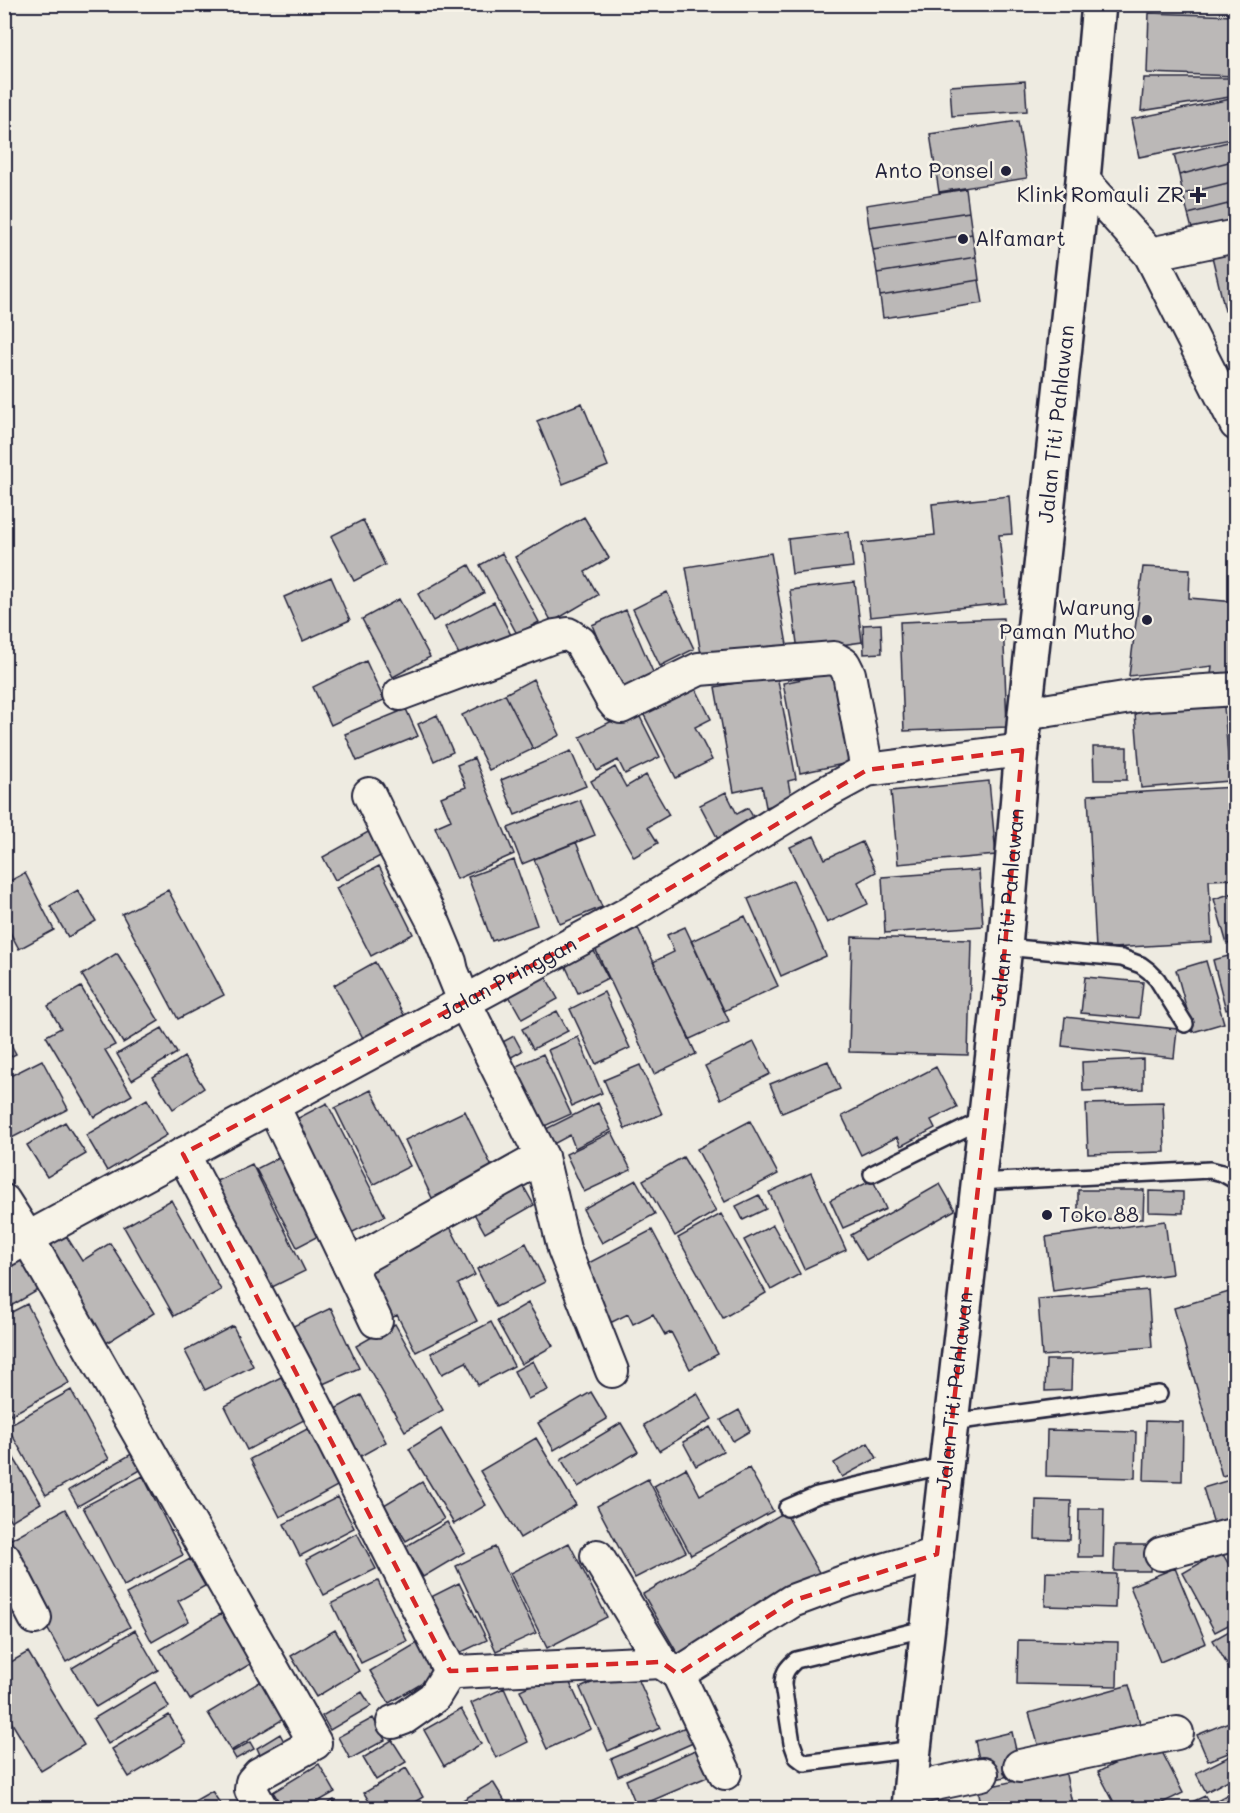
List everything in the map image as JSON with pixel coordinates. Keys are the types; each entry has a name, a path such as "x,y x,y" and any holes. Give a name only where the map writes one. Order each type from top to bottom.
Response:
{"main road":[{"name":"Jalan Titi Pahlawan","path":"910,1799 1005,947 1025,714 1083,180 1099,4"}],"street":[{"path":"1083,180 1150,254 1236,424"},
{"path":"1150,254 1236,236"},
{"path":"400,694 555,636 568,634 580,642 612,700 621,707 699,669 834,658 844,664 849,674 867,770"},
{"path":"1025,714 1143,695 1235,692"},
{"name":"Jalan Pringgan","path":"16,1244 627,914 821,795 867,770 1022,750"},
{"path":"369,794 433,921 465,1003 542,1157 564,1249 612,1371"},
{"path":"273,1106 376,1321"},
{"path":"183,1154 302,1378 450,1671"},
{"path":"349,1265 542,1157"},
{"path":"4,1201 16,1244 315,1743 259,1774 252,1782 251,1790 261,1809"},
{"path":"1161,1554 1236,1534"},
{"path":"450,1671 669,1668 792,1601 846,1581 937,1554"},
{"path":"597,1556 669,1668 725,1773"},
{"path":"4,1558 35,1618"},
{"path":"393,1722 404,1718 434,1697 450,1671"},
{"path":"1020,1766 1177,1733"},
{"path":"910,1799 982,1774"}],"lane":[{"path":"1005,947 1122,958 1141,965 1157,979 1185,1024"},
{"path":"872,1174 986,1118"},
{"path":"979,1182 1210,1170 1222,1173 1236,1181"},
{"path":"951,1422 1160,1394"},
{"path":"787,1508 824,1493 946,1465"},
{"path":"915,1749 805,1763 797,1757 792,1743 783,1676 796,1660 928,1628"}],"highlighted area":[{"path":"1022,750 1005,947 937,1554 792,1601 678,1674 661,1662 450,1671 183,1154 627,914 867,770"}],"building":[{"path":"1149,13 1236,16 1236,76 1147,73"},
{"path":"1144,78 1236,78 1236,96 1141,111"},
{"path":"1025,81 1027,111 952,116 950,86"},
{"path":"1236,98 1236,138 1139,157 1131,119"},
{"path":"1018,121 1027,178 939,192 930,134"},
{"path":"1236,140 1236,160 1179,175 1174,155"},
{"path":"1236,160 1236,181 1183,194 1179,175"},
{"path":"1236,181 1236,202 1188,214 1183,194"},
{"path":"966,189 969,212 869,227 866,205"},
{"path":"1236,202 1236,222 1193,233 1188,214"},
{"path":"969,212 972,234 873,250 869,227"},
{"path":"972,234 976,257 877,273 873,250"},
{"path":"1236,242 1236,309 1225,311 1210,248"},
{"path":"976,257 979,280 880,296 877,273"},
{"path":"979,280 983,303 883,318 880,296"},
{"path":"1236,322 1236,351 1235,351 1228,324"},
{"path":"582,403 608,466 563,484 537,421"},
{"path":"1009,496 1012,534 999,535 1006,603 870,617 862,543 935,535 932,504"},
{"path":"584,517 609,558 585,572 598,595 552,622 515,557"},
{"path":"363,520 385,565 354,581 331,536"},
{"path":"849,532 853,567 792,574 788,539"},
{"path":"502,553 539,622 517,634 480,565"},
{"path":"771,553 787,645 702,660 686,567"},
{"path":"469,565 484,593 433,621 418,594"},
{"path":"1143,567 1190,569 1189,598 1236,602 1236,672 1211,675 1212,666 1129,676"},
{"path":"331,577 350,620 303,641 284,597"},
{"path":"855,582 862,642 798,651 790,590"},
{"path":"667,592 694,649 660,666 633,609"},
{"path":"399,599 430,657 393,677 362,619"},
{"path":"494,602 514,641 465,666 445,627"},
{"path":"626,610 656,679 621,694 592,625"},
{"path":"1003,618 1007,727 904,731 900,622"},
{"path":"881,624 882,653 864,654 863,625"},
{"path":"366,661 384,700 331,725 313,687"},
{"path":"836,672 853,762 800,773 783,683"},
{"path":"777,675 796,779 788,781 792,801 766,807 762,786 734,792 715,687"},
{"path":"533,679 560,735 533,749 505,694"},
{"path":"693,683 711,719 695,727 712,760 676,778 641,709"},
{"path":"505,694 533,749 489,770 462,715"},
{"path":"1223,694 1230,781 1141,788 1134,701"},
{"path":"406,709 418,736 357,761 345,734"},
{"path":"636,709 660,757 625,774 618,760 597,771 580,737"},
{"path":"437,715 453,752 434,761 418,724"},
{"path":"1093,747 1127,747 1127,780 1094,780"},
{"path":"571,751 586,786 515,815 501,780"},
{"path":"474,758 514,854 457,879 435,827 451,820 441,797 466,787 457,765"},
{"path":"615,767 626,787 646,775 669,815 648,827 658,843 634,857 591,781"},
{"path":"989,781 996,855 898,864 891,791"},
{"path":"1236,787 1236,879 1209,880 1212,942 1096,949 1088,795"},
{"path":"726,792 737,814 748,808 757,824 720,843 700,805"},
{"path":"580,800 595,835 522,864 508,828"},
{"path":"379,826 392,850 335,880 323,857"},
{"path":"814,836 825,859 862,842 876,872 858,882 868,904 827,923 790,847"},
{"path":"576,842 602,907 560,924 534,859"},
{"path":"514,860 537,925 492,941 468,877"},
{"path":"379,866 413,934 371,956 336,888"},
{"path":"979,870 983,926 885,933 882,877"},
{"path":"25,873 54,930 19,949 4,921 4,909 11,906 4,894 4,884"},
{"path":"793,880 826,956 781,976 748,899"},
{"path":"78,890 96,921 68,937 50,906"},
{"path":"168,890 224,995 178,1019 122,914"},
{"path":"1236,892 1236,942 1227,944 1214,899"},
{"path":"745,916 778,986 724,1011 691,941"},
{"path":"685,927 729,1021 690,1039 653,962 674,952 667,935"},
{"path":"638,928 696,1054 654,1074 595,948"},
{"path":"852,937 971,940 968,1055 849,1052"},
{"path":"594,951 608,978 578,993 565,965"},
{"path":"117,953 159,1021 123,1043 82,975"},
{"path":"1236,954 1236,1008 1226,1010 1213,960"},
{"path":"1206,961 1224,1023 1193,1032 1176,970"},
{"path":"375,962 404,1015 363,1038 334,985"},
{"path":"544,974 558,999 522,1019 508,994"},
{"path":"1085,977 1143,982 1139,1018 1081,1013"},
{"path":"81,987 115,1045 105,1050 132,1095 94,1117 46,1036 61,1028 48,1006"},
{"path":"604,992 630,1048 596,1064 570,1009"},
{"path":"557,1011 568,1031 533,1049 522,1029"},
{"path":"1065,1017 1177,1029 1174,1058 1062,1046"},
{"path":"162,1028 177,1053 132,1080 117,1054"},
{"path":"4,1032 16,1054 4,1060"},
{"path":"514,1036 522,1051 503,1062 495,1046"},
{"path":"578,1037 602,1093 572,1106 548,1050"},
{"path":"754,1042 770,1074 721,1099 705,1066"},
{"path":"543,1054 571,1114 538,1129 510,1069"},
{"path":"184,1057 204,1088 173,1109 153,1077"},
{"path":"1143,1059 1143,1089 1083,1091 1082,1062"},
{"path":"42,1060 68,1109 4,1142 4,1079"},
{"path":"828,1061 840,1089 782,1113 770,1084"},
{"path":"640,1065 662,1114 625,1129 604,1080"},
{"path":"936,1067 957,1107 931,1120 935,1128 901,1146 897,1137 861,1155 842,1116"},
{"path":"371,1090 410,1166 373,1185 335,1108"},
{"path":"147,1099 167,1135 107,1171 86,1135"},
{"path":"1163,1102 1165,1152 1088,1154 1086,1104"},
{"path":"327,1103 385,1216 345,1236 287,1124"},
{"path":"598,1103 611,1130 575,1148 570,1135 546,1148 538,1133"},
{"path":"465,1111 493,1169 432,1198 405,1140"},
{"path":"750,1121 778,1174 725,1202 697,1149"},
{"path":"65,1122 86,1154 47,1177 27,1145"},
{"path":"612,1132 631,1170 584,1192 566,1154"},
{"path":"289,1152 330,1230 297,1247 256,1169"},
{"path":"683,1157 716,1211 675,1236 643,1180"},
{"path":"252,1164 305,1271 262,1292 210,1184"},
{"path":"516,1173 534,1205 485,1233 467,1201"},
{"path":"811,1173 846,1250 804,1269 769,1192"},
{"path":"636,1180 655,1214 602,1243 583,1209"},
{"path":"873,1180 886,1209 843,1228 830,1200"},
{"path":"940,1184 955,1210 866,1260 851,1235"},
{"path":"1078,1190 1144,1190 1143,1219 1078,1219"},
{"path":"1149,1191 1183,1192 1183,1213 1149,1212"},
{"path":"759,1195 766,1209 743,1220 736,1206"},
{"path":"171,1200 221,1290 174,1316 124,1227"},
{"path":"721,1214 766,1293 723,1318 678,1238"},
{"path":"447,1221 475,1275 458,1284 477,1321 416,1352 397,1315 384,1322 356,1268"},
{"path":"1165,1221 1172,1274 1053,1291 1046,1237"},
{"path":"773,1225 800,1274 771,1290 744,1240"},
{"path":"652,1230 718,1354 690,1369 671,1332 665,1335 653,1314 633,1324 628,1314 606,1325 577,1269"},
{"path":"65,1234 82,1261 110,1243 154,1313 100,1347 38,1251"},
{"path":"526,1243 545,1282 496,1307 477,1269"},
{"path":"25,1257 42,1288 4,1310 4,1269"},
{"path":"1148,1290 1152,1347 1042,1356 1038,1299"},
{"path":"1236,1290 1236,1472 1222,1476 1174,1308"},
{"path":"528,1303 553,1346 521,1364 497,1321"},
{"path":"27,1304 69,1383 11,1415 4,1403 4,1316"},
{"path":"331,1308 359,1368 314,1388 287,1329"},
{"path":"491,1322 514,1366 478,1385 466,1362 442,1374 431,1353"},
{"path":"395,1324 443,1410 405,1431 356,1346"},
{"path":"233,1326 253,1366 205,1390 185,1351"},
{"path":"1046,1360 1072,1360 1071,1390 1045,1391"},
{"path":"533,1361 548,1390 528,1399 514,1371"},
{"path":"281,1377 304,1420 247,1450 225,1406"},
{"path":"71,1390 109,1459 46,1495 7,1426"},
{"path":"591,1392 607,1419 554,1450 538,1423"},
{"path":"697,1393 712,1419 659,1451 644,1425"},
{"path":"361,1395 386,1442 350,1462 324,1415"},
{"path":"739,1410 750,1431 733,1441 721,1420"},
{"path":"1146,1421 1183,1422 1182,1481 1144,1480"},
{"path":"621,1423 638,1452 578,1487 561,1459"},
{"path":"311,1427 341,1484 280,1517 250,1459"},
{"path":"710,1427 723,1451 696,1466 683,1442"},
{"path":"441,1429 486,1505 454,1524 409,1449"},
{"path":"1047,1430 1136,1432 1135,1478 1046,1476"},
{"path":"536,1438 576,1505 520,1538 480,1471"},
{"path":"868,1443 877,1458 842,1477 834,1463"},
{"path":"9,1450 41,1503 11,1521 4,1510 4,1452"},
{"path":"135,1452 144,1468 78,1506 69,1490"},
{"path":"686,1468 700,1495 749,1468 773,1511 691,1555 654,1486"},
{"path":"143,1476 183,1555 124,1586 83,1507"},
{"path":"1236,1478 1236,1529 1217,1534 1203,1488"},
{"path":"648,1479 686,1552 635,1578 597,1506"},
{"path":"422,1482 444,1519 406,1541 384,1505"},
{"path":"338,1497 354,1528 300,1556 284,1524"},
{"path":"1036,1500 1071,1501 1070,1540 1035,1539"},
{"path":"65,1509 130,1627 66,1662 4,1550 4,1543"},
{"path":"1079,1509 1104,1509 1103,1557 1078,1557"},
{"path":"785,1512 821,1576 680,1658 643,1594"},
{"path":"447,1522 465,1552 423,1577 405,1547"},
{"path":"357,1533 376,1569 324,1595 306,1560"},
{"path":"569,1543 607,1617 547,1648 510,1573"},
{"path":"1115,1545 1151,1545 1150,1571 1114,1571"},
{"path":"495,1547 536,1633 496,1651 456,1566"},
{"path":"1221,1551 1236,1577 1236,1621 1215,1632 1183,1573"},
{"path":"190,1559 205,1586 178,1601 189,1621 152,1642 126,1594"},
{"path":"1175,1568 1206,1643 1160,1662 1130,1586"},
{"path":"1046,1572 1116,1574 1115,1608 1045,1606"},
{"path":"378,1581 407,1641 361,1663 332,1603"},
{"path":"459,1583 487,1640 449,1658 421,1602"},
{"path":"222,1613 252,1663 190,1700 160,1650"},
{"path":"1236,1627 1236,1680 1213,1640"},
{"path":"135,1630 158,1670 96,1707 72,1668"},
{"path":"335,1630 359,1671 316,1697 291,1656"},
{"path":"1018,1640 1118,1642 1117,1686 1017,1684"},
{"path":"419,1642 438,1674 389,1703 370,1671"},
{"path":"28,1652 84,1745 41,1771 4,1710 4,1666"},
{"path":"632,1665 660,1728 608,1751 580,1688"},
{"path":"564,1670 591,1729 547,1749 520,1690"},
{"path":"268,1677 290,1715 231,1751 208,1713"},
{"path":"155,1682 169,1707 108,1744 93,1719"},
{"path":"1129,1685 1140,1723 1040,1751 1029,1713"},
{"path":"504,1688 528,1742 496,1758 471,1703"},
{"path":"362,1692 371,1706 330,1730 322,1716"},
{"path":"461,1709 481,1744 444,1766 424,1730"},
{"path":"169,1715 186,1743 129,1777 112,1749"},
{"path":"373,1718 385,1740 350,1759 338,1737"},
{"path":"1236,1719 1236,1750 1208,1761 1197,1735"},
{"path":"695,1723 702,1739 618,1776 611,1759"},
{"path":"1012,1732 1021,1773 984,1782 975,1741"},
{"path":"280,1734 286,1745 262,1759 257,1748"},
{"path":"392,1740 406,1762 376,1780 363,1758"},
{"path":"250,1742 254,1749 236,1759 232,1752"},
{"path":"1157,1742 1183,1793 1152,1808 1117,1808 1098,1772"},
{"path":"702,1747 714,1774 637,1807 626,1780"},
{"path":"1236,1753 1236,1776 1206,1792 1196,1773"},
{"path":"319,1764 335,1792 307,1808 283,1808 273,1792"},
{"path":"406,1768 423,1797 405,1808 373,1808 364,1793"},
{"path":"1065,1770 1073,1808 982,1808 978,1789"},
{"path":"493,1782 509,1808 459,1808 456,1804"},
{"path":"1236,1790 1236,1807 1219,1808 1215,1801"},
{"path":"212,1791 223,1808 182,1808"},
{"path":"1205,1796 1212,1808 1179,1808"},
{"path":"334,1800 339,1808 320,1808"},
{"path":"438,1803 441,1808 428,1808"}],"place":[{"name":"Anto Ponsel","path":"1006,171"},
{"name":"Klink Romauli ZR","path":"1198,195"},
{"name":"Alfamart","path":"963,239"},
{"name":"Warung Paman Mutho","path":"1147,620"},
{"name":"Toko 88","path":"1047,1215"}]}
